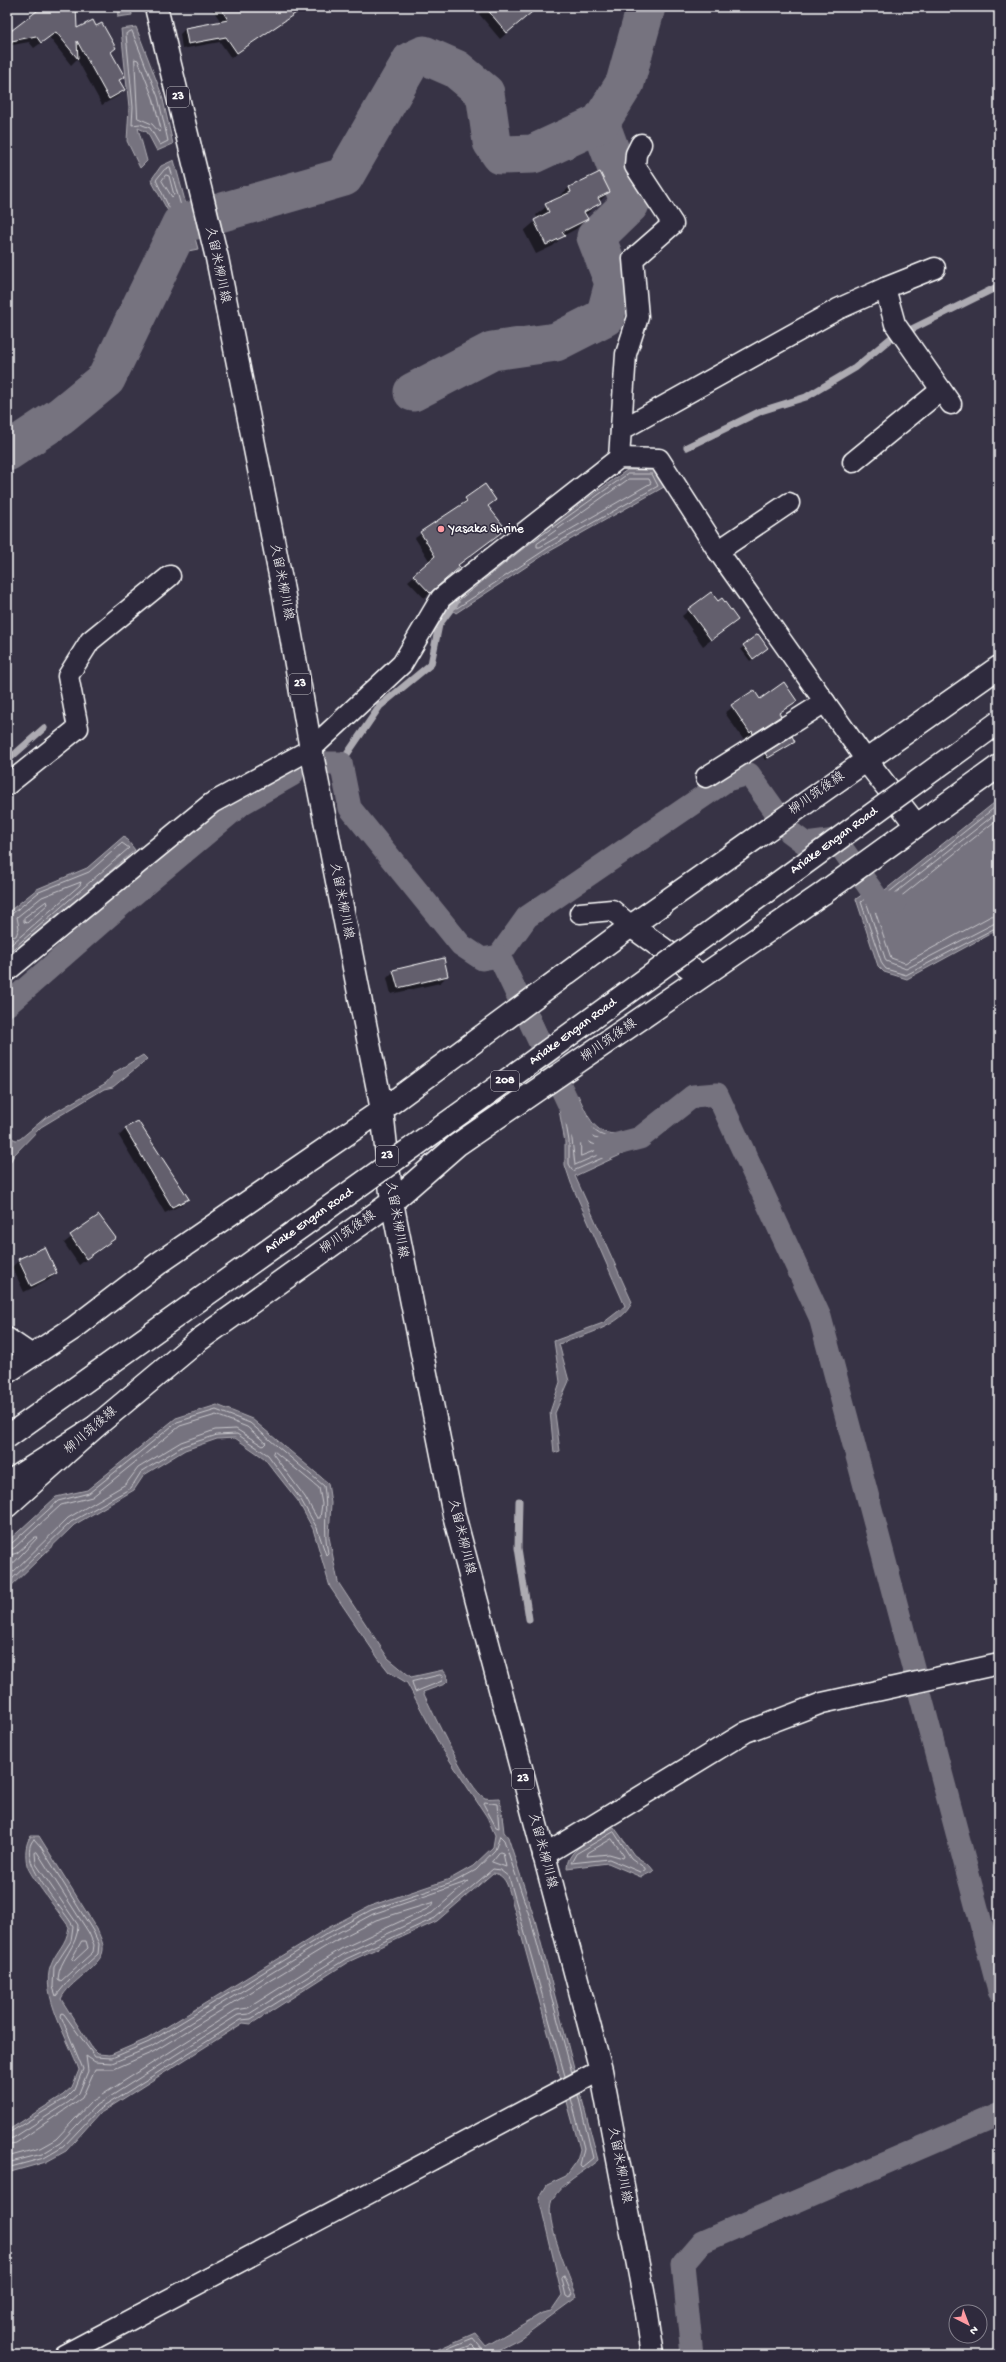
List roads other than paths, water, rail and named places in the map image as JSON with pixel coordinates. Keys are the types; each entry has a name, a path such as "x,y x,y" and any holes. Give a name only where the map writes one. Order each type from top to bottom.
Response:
{"main road":[{"name":"久留米柳川線","path":"156,7 217,258 282,585 311,749 382,1110 392,1202 454,1515 543,1856 601,2070 646,2307 653,2355"},
{"name":"柳川筑後線","path":"7,1372 74,1328 159,1263 382,1110 631,926 999,667"},
{"name":"Ariake Engan Road","path":"7,1437 528,1065 999,722"},
{"name":"Ariake Engan Road","path":"7,1452 534,1075 999,738"},
{"path":"866,760 916,825"},
{"name":"柳川筑後線","path":"7,1506 95,1427 199,1340 392,1202 457,1145 822,894 999,766"},
{"path":"631,926 701,976"},
{"path":"7,1483 95,1427"}],"street":[{"path":"619,458 626,354 638,318 633,259 673,224 636,166 636,154 641,144"},
{"path":"621,430 838,309 935,268"},
{"path":"853,462 946,397 895,324 885,288"},
{"path":"7,971 212,803 311,749 402,664 441,598 619,458 659,459 718,551 866,760"},
{"path":"718,551 789,503"},
{"path":"7,785 78,728 68,676 90,640 170,576"},
{"path":"706,776 825,702"},
{"path":"580,913 612,910 631,926"},
{"path":"7,1338 32,1355"},
{"path":"543,1856 746,1732 822,1703 999,1664"},
{"path":"64,2355 601,2070"}],"water":[{"path":"117,7 131,7 132,15 118,17"},
{"path":"136,27 162,95 173,144 157,151 147,132 138,128 147,161 140,168 127,141 129,107 121,29"},
{"path":"174,160 198,249 178,253 142,332 117,323 169,213 151,180 161,166"},
{"path":"627,470 655,470 664,487 550,551 456,613 446,605 523,544"},
{"path":"999,799 999,929 907,979 884,972 878,966 856,899 873,887 880,894"},
{"path":"124,836 135,850 7,959 7,931 10,928 7,913 37,889 87,868"},
{"path":"537,1011 560,1061 542,1070 519,1023"},
{"path":"143,1055 147,1059 113,1087 104,1089 41,1127 14,1155 7,1168 7,1136 16,1140 20,1139 45,1118 106,1083 115,1072"},
{"path":"578,1095 587,1114 597,1127 611,1134 632,1131 642,1145 575,1176 632,1302 620,1318 611,1324 589,1334 559,1344 569,1381 555,1413 560,1451 554,1453 550,1412 560,1382 554,1341 603,1323 625,1306 571,1183 565,1165 565,1142 559,1110"},
{"path":"217,1405 252,1419 328,1483 331,1503 329,1537 338,1582 388,1658 411,1677 443,1670 446,1674 448,1681 445,1684 423,1692 451,1750 470,1781 478,1792 485,1798 500,1798 504,1832 508,1837 535,1920 598,2160 561,2188 552,2200 550,2209 551,2220 558,2248 577,2297 520,2339 489,2355 425,2355 475,2333 486,2346 542,2313 551,2311 562,2295 539,2198 547,2185 566,2176 577,2161 580,2149 509,1890 505,1881 498,1874 493,1873 437,1921 348,1962 251,2024 243,2023 99,2114 66,2151 46,2162 7,2173 7,2131 63,2095 72,2087 79,2070 52,2004 48,1977 51,1965 66,1939 69,1927 29,1870 26,1861 26,1850 31,1836 39,1836 97,1929 101,1939 103,1950 97,1962 70,1986 61,1999 92,2048 98,2054 110,2055 147,2039 326,1929 370,1906 450,1879 473,1866 493,1847 495,1835 487,1817 441,1747 407,1683 389,1672 330,1587 313,1529 298,1501 264,1458 235,1438 217,1439 185,1450 144,1475 134,1490 74,1525 7,1590 7,1542 56,1497 87,1490 176,1418"},
{"path":"614,1827 634,1855 650,1866 654,1871 641,1877 608,1863 567,1868 568,1861 578,1848 592,1838"}],"waterway":[{"path":"7,452 61,416 106,379 181,224 344,177 411,61 424,55 456,69 485,93 492,142 501,155 533,154 600,123 625,83 646,7"},
{"path":"413,392 492,351 556,342 605,317 614,283 596,237 630,204 600,123"},
{"path":"912,329 999,286"},
{"path":"687,447 761,411 806,397 855,368 891,338"},
{"path":"341,763 380,706 431,664 439,625 456,602"},
{"path":"7,761 44,728"},
{"path":"325,763 341,763 350,808 461,945 482,959 499,956 527,917 727,780 749,774 790,832 806,844 836,840 879,901 895,904"},
{"path":"7,1005 127,900 243,803 292,775"},
{"path":"499,956 582,1132"},
{"path":"606,1147 640,1138 693,1096 717,1094 820,1317 999,1991"},
{"path":"519,1501 518,1548 529,1619"},
{"path":"692,2355 683,2264 702,2242 999,2114"}],"place":[{"name":"Yasaka Shrine","path":"441,529"}]}
